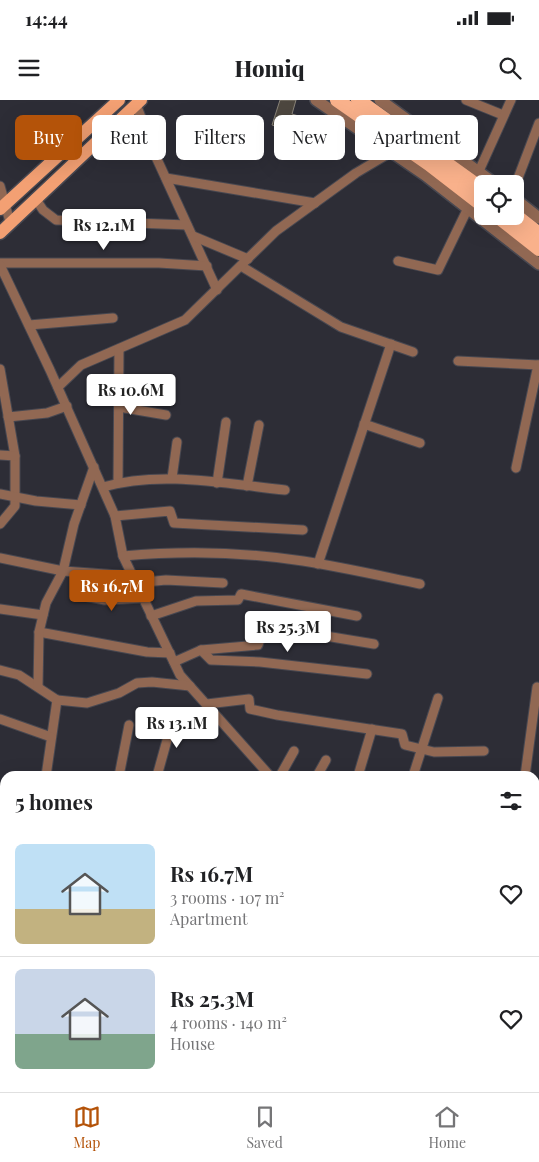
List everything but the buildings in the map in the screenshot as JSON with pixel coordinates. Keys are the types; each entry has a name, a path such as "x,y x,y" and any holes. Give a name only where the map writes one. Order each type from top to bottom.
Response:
{"highway":[{"path":"337,100 429,164 474,199"},
{"path":"358,100 474,183"},
{"path":"524,222 539,234"},
{"path":"508,225 539,249"}],"main road":[{"path":"3,207 119,100"},
{"path":"0,232 138,102"}],"street":[{"path":"316,100 355,126"},
{"path":"380,100 484,175"},
{"path":"466,100 503,115"},
{"path":"479,171 510,100"},
{"path":"138,102 166,178 217,290"},
{"path":"519,175 538,129"},
{"path":"58,387 81,365 185,320 276,231 356,173 378,160"},
{"path":"405,160 539,264"},
{"path":"166,178 315,203"},
{"path":"0,186 3,207 10,222"},
{"path":"35,198 43,210 56,220 188,225"},
{"path":"524,206 539,218"},
{"path":"398,261 438,270 468,208"},
{"path":"193,236 248,259"},
{"path":"207,266 158,263 0,264 103,487 115,516 123,556 180,675 266,771"},
{"path":"241,266 296,302 341,327 413,352"},
{"path":"29,325 113,318"},
{"path":"318,564 391,344"},
{"path":"118,482 119,349"},
{"path":"458,361 538,365 516,468"},
{"path":"0,369 15,456 15,506 0,524"},
{"path":"8,418 47,413 66,406"},
{"path":"119,406 166,415"},
{"path":"217,483 226,422"},
{"path":"364,424 420,443"},
{"path":"247,486 259,425"},
{"path":"172,478 177,442"},
{"path":"0,455 15,456"},
{"path":"38,687 39,632 46,603 63,570 94,467"},
{"path":"103,487 118,482 172,478 285,490"},
{"path":"0,494 81,505"},
{"path":"115,516 170,511 174,523 303,530"},
{"path":"123,556 157,553 201,553 318,564 420,584"},
{"path":"0,558 63,570 119,574 134,581 166,580 223,583"},
{"path":"151,616 196,601 238,600 241,594 357,616"},
{"path":"84,596 106,600 143,598"},
{"path":"0,609 43,615"},
{"path":"39,632 172,658 202,650 258,645 265,626 374,644"},
{"path":"202,650 211,660 260,662 367,674"},
{"path":"0,670 19,674 57,700 87,703 119,693 137,683 152,682 190,686"},
{"path":"526,771 535,745 537,687"},
{"path":"415,771 438,698"},
{"path":"207,704 249,699 250,709 277,715 402,734 404,745 422,750 434,752 484,750"},
{"path":"47,771 57,700"},
{"path":"158,771 174,715"},
{"path":"0,720 51,737"},
{"path":"120,771 129,725"},
{"path":"359,771 372,729"},
{"path":"283,771 294,750"},
{"path":"320,771 326,760"}]}
